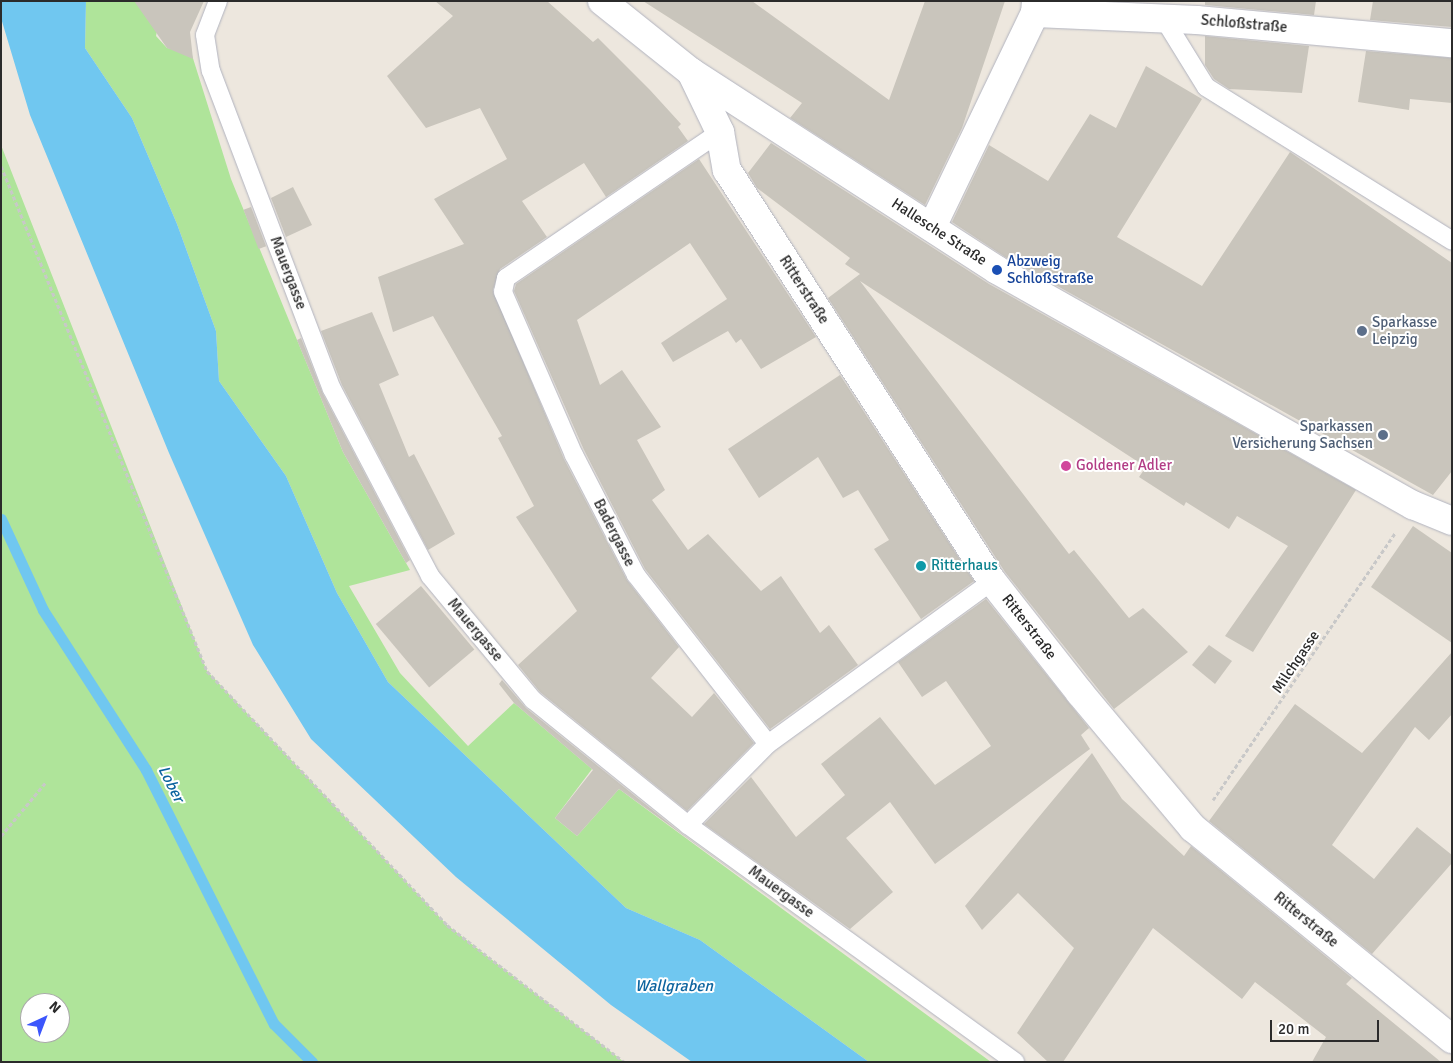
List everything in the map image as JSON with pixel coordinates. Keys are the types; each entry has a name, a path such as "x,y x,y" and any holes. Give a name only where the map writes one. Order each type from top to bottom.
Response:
{"street":[{"name":"Hallesche Straße","path":"602,1 691,72 997,270 1412,505 1452,521"},
{"name":"Schloßstraße","path":"932,227 1036,7 1452,43"},
{"name":"Ritterstraße","path":"691,72 720,132 727,170 992,580 1193,828 1452,1040"}],"lane":[{"name":"Mauergasse","path":"218,1 205,35 210,71 332,389 430,576 533,700 688,826 1015,1062"},
{"path":"1164,18 1206,87 1452,241"},
{"name":"Badergasse","path":"720,132 515,269 506,278 503,292 574,455 636,575 768,744"},
{"path":"688,826 768,744 992,580"}],"path":[{"path":"1,166 208,671 448,925 624,1062"},
{"name":"Milchgasse","path":"1193,828 1295,685 1412,505"},
{"path":"1,836 46,782"}],"green space":[{"path":"86,1 185,1 160,15 156,36 167,48 191,52 231,179 343,452 410,570 349,586 400,673 468,746 514,703 592,769 555,818 577,836 619,789 991,1062 869,1062 700,940 626,908 388,682 337,593 286,476 219,381 216,331 177,224 132,118 85,48"},
{"path":"1,145 207,671 447,925 624,1062 1,1062"}],"water":[{"name":"Wallgraben","path":"1,1 86,1 85,48 132,118 177,224 216,331 219,381 286,476 337,593 388,682 626,908 700,940 869,1062 692,1062 611,1005 456,877 311,739 253,645 169,453 30,115 1,18"}],"building":[{"path":"134,1 204,1 190,32 193,59 167,48"},
{"path":"435,1 547,1 593,42 598,38 681,124 678,127 688,141 606,197 584,163 522,201 547,237 500,269 493,290 564,459 627,580 679,647 651,678 692,717 714,693 754,743 687,811 540,692 518,665 577,611 516,517 534,506 498,438 502,436 433,316 393,332 378,277 464,244 434,199 507,159 480,108 426,128 387,76 453,16"},
{"path":"643,1 752,1 889,100 925,1 1005,1 962,128 925,205 790,118 802,103"},
{"path":"1205,1 1316,1 1314,15 1205,5"},
{"path":"1373,1 1452,1 1452,27 1370,20"},
{"path":"1205,36 1309,46 1302,93 1229,89 1214,79 1205,65"},
{"path":"1366,51 1452,58 1452,103 1410,99 1409,110 1358,102"},
{"path":"1146,66 1202,99 1117,237 1202,286 1290,152 1452,263 1452,471 1433,495 1005,257 952,222 989,145 1048,181 1090,114 1116,128"},
{"path":"771,143 989,284 1356,490 1253,652 1225,636 1288,546 1237,516 1229,529 1186,502 1184,506 1139,477 1146,467 860,281 1069,554 1074,550 1129,618 1143,608 1188,652 1114,709 1005,572 828,298 860,274 845,264 850,258 757,188 748,173"},
{"path":"699,159 816,337 761,369 741,339 736,343 728,331 673,362 661,343 727,299 690,243 577,320 600,385 622,370 661,427 637,440 665,490 652,500 688,550 708,534 761,591 781,576 820,633 829,625 858,665 770,729 645,569 584,450 514,291 516,284"},
{"path":"293,187 312,225 286,237 271,198"},
{"path":"251,207 266,246 259,249 244,210"},
{"path":"372,312 399,375 379,384 409,457 414,454 455,534 428,550 342,385 321,331"},
{"path":"301,338 323,394 410,560 406,563 343,452 297,340"},
{"path":"840,375 974,581 921,619 874,549 889,540 858,490 843,498 818,457 759,498 728,449"},
{"path":"1413,526 1452,553 1452,643 1371,587"},
{"path":"421,586 474,650 429,688 376,624"},
{"path":"986,599 1089,728 1081,735 1090,749 935,864 890,802 846,838 893,892 850,929 704,824 751,777 796,837 845,795 821,764 880,717 935,785 991,746 946,681 922,697 898,662"},
{"path":"1209,645 1232,661 1215,684 1192,665"},
{"path":"1452,652 1452,714 1429,740 1415,727 1332,845 1374,879 1417,827 1452,855 1452,863 1372,954 1209,821 1295,704 1362,753"},
{"path":"502,680 526,708 681,833 834,944 619,789 577,836 555,818 593,770 514,703 499,684"},
{"path":"1092,753 1122,799 1184,856 1191,846 1352,978 1346,984 1441,1062 1312,1062 1326,1037 1255,982 1242,999 1153,928 1063,1062 1048,1062 1017,1033 1074,948 1018,893 982,930 965,906"}],"waterway":[{"name":"Lober","path":"1,519 43,610 146,770 274,1024 312,1062"}],"place":[{"name":"Abzweig Schloßstraße","path":"997,270"},
{"name":"Sparkasse Leipzig","path":"1362,331"},
{"name":"Sparkassen Versicherung Sachsen","path":"1383,435"},
{"name":"Goldener Adler","path":"1066,466"},
{"name":"Ritterhaus","path":"921,566"}]}
